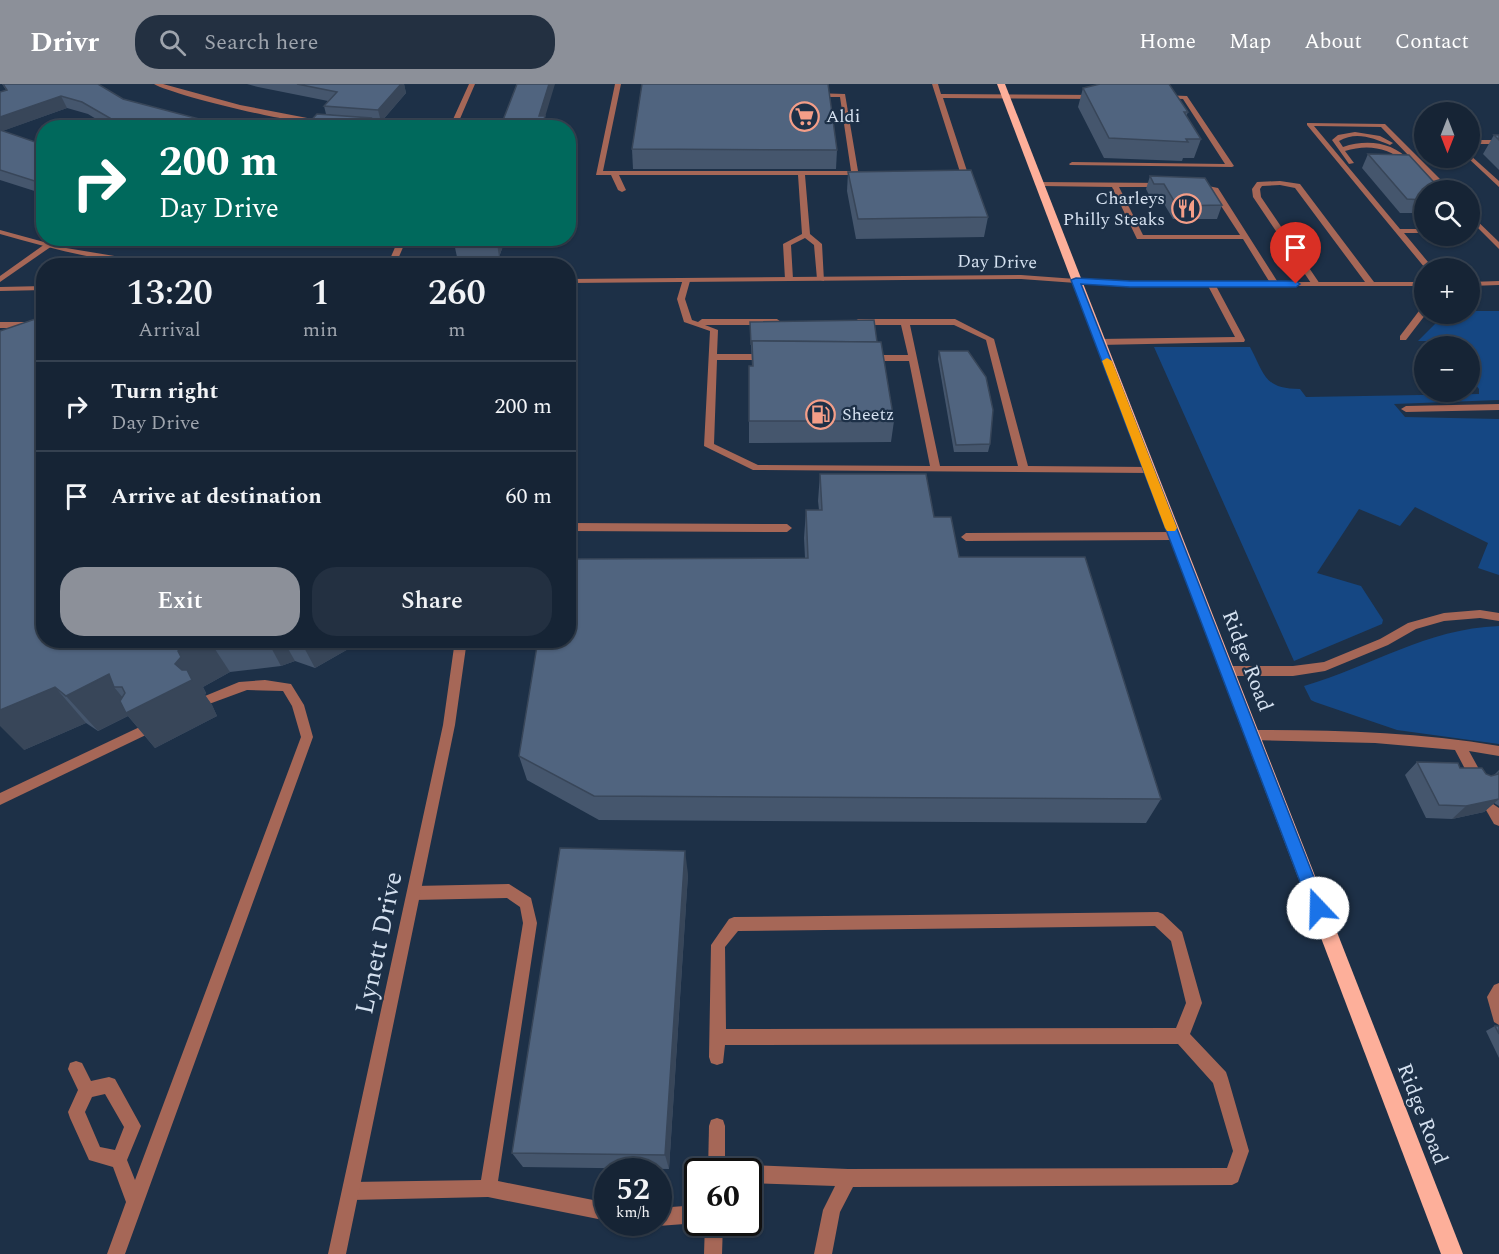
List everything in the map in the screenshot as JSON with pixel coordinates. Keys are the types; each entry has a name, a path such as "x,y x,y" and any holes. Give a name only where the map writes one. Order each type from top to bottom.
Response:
{"main road":[{"name":"Ridge Road","path":"1001,84 1452,1254"}],"street":[{"path":"157,84 199,98 264,114 311,120"},
{"path":"456,120 472,84"},
{"path":"618,84 599,173 876,173"},
{"path":"935,84 963,174 942,174"},
{"path":"801,95 843,95 855,173"},
{"path":"939,96 1101,97"},
{"path":"1072,164 1230,166 1185,97 1149,97"},
{"path":"1421,258 1309,124 1383,125 1436,180"},
{"path":"1384,215 1388,208 1341,150 1335,140 1338,137 1354,135 1381,138 1425,180"},
{"path":"1480,142 1499,142"},
{"path":"1341,150 1353,145 1371,145 1397,151"},
{"path":"1480,167 1499,185"},
{"path":"614,173 622,190"},
{"path":"801,174 806,235 818,244 821,279"},
{"path":"1316,284 1257,197 1256,189 1264,183 1297,186 1371,284"},
{"path":"1041,184 1170,185"},
{"path":"1115,185 1140,237 1244,237"},
{"path":"1191,185 1215,190 1275,284"},
{"path":"1480,227 1499,247"},
{"path":"1398,231 1414,231"},
{"path":"0,232 36,242"},
{"path":"1480,232 1485,232"},
{"path":"789,279 787,244 806,235"},
{"path":"0,280 48,246 122,258"},
{"name":"Day Drive","path":"576,281 1021,277 1130,284 1414,284"},
{"path":"686,280 681,299 688,322"},
{"path":"1480,284 1499,283"},
{"path":"1099,342 1241,340 1210,284"},
{"path":"0,289 36,288"},
{"path":"688,322 791,322"},
{"path":"688,322 714,330 709,446 757,468 1149,470"},
{"path":"848,322 955,322 990,339 1024,469"},
{"path":"905,322 936,469"},
{"path":"1403,338 1414,324"},
{"path":"0,325 36,326"},
{"path":"713,357 772,357"},
{"path":"854,358 912,358"},
{"path":"1406,409 1499,407"},
{"path":"576,527 787,528"},
{"path":"966,537 1174,536"},
{"path":"1226,671 1293,671 1325,666 1384,642 1412,626 1444,617 1480,614 1499,616"},
{"name":"Lynett Drive","path":"338,1254 449,725 460,648"},
{"path":"116,1254 307,737 298,705 287,687 258,683 228,690 209,699"},
{"path":"0,799 146,729"},
{"path":"1251,735 1321,735 1499,751"},
{"path":"1460,746 1478,781"},
{"path":"414,893 509,891 526,903 530,923 488,1188"},
{"path":"717,1057 718,945 734,924 1158,919 1177,937 1194,1003 1181,1036"},
{"path":"1499,990 1495,997 1499,1017"},
{"path":"718,1037 1181,1036 1220,1078 1241,1151 1232,1176 848,1178 762,1175"},
{"path":"76,1069 87,1090"},
{"path":"87,1090 108,1085 133,1126 119,1160 135,1202"},
{"path":"87,1090 76,1112 85,1133 95,1154 119,1160"},
{"path":"716,1158 717,1126"},
{"path":"823,1254 832,1209 848,1178"},
{"path":"351,1191 488,1188 594,1209"},
{"path":"713,1254 714,1236"}],"shaded area":[{"path":"1480,311 1499,311 1499,400 1480,401 1480,336 1423,336 1435,324 1480,324"},
{"path":"1154,347 1250,347 1263,373 1272,383 1300,389 1306,397 1414,395 1414,402 1446,402 1394,404 1405,417 1499,419 1499,575 1478,568 1488,543 1415,507 1400,526 1359,509 1317,573 1361,586 1383,620 1382,624 1294,661"},
{"path":"1499,626 1499,744 1397,730 1315,702 1311,700 1304,686 1423,641 1472,629"}],"building":[{"path":"3,84 98,84 123,99 203,120 113,120 82,102 61,96 0,117 0,92 7,90"},
{"path":"297,84 401,84 378,110 324,106 337,92"},
{"path":"517,84 549,84 539,116 545,116 544,120 503,120"},
{"path":"642,84 828,84 837,150 632,149"},
{"path":"1100,84 1169,84 1188,112 1184,112 1201,139 1186,139 1188,142 1109,138 1083,88"},
{"path":"317,114 371,118 369,120 311,120"},
{"path":"0,130 36,142 36,181 0,170"},
{"path":"1368,154 1409,155 1414,160 1414,168 1421,168 1432,180 1414,180 1414,199 1407,199"},
{"path":"971,170 988,217 858,219 848,172"},
{"path":"1150,176 1205,178 1222,205 1177,206 1164,184 1154,184"},
{"path":"36,319 36,648 183,648 178,651 181,657 175,664 182,670 187,670 192,680 126,713 120,701 125,693 122,687 114,687 109,674 66,696 55,687 0,710 0,331"},
{"path":"874,320 877,342 752,341 751,345 750,322"},
{"path":"752,341 881,342 894,421 749,421 749,366 753,366"},
{"path":"939,351 968,351 986,377 993,410 990,444 956,445"},
{"path":"820,474 926,474 934,517 951,517 959,557 1085,557 1161,799 594,796 519,756 537,648 576,648 576,559 808,558 806,510 822,510"},
{"path":"1417,762 1458,763 1460,768 1482,768 1486,774 1491,776 1499,772 1499,799 1466,806 1439,805"},
{"path":"560,848 685,851 665,1155 512,1153"}],"slow traffic":[{"path":"1107,361 1171,528"}],"place":[{"name":"Aldi","path":"805,116"},
{"name":"Charleys Philly Steaks","path":"1186,208"},
{"name":"Sheetz","path":"821,414"}],"route":[{"path":"1296,284 1130,284 1076,280 1318,908"}]}
